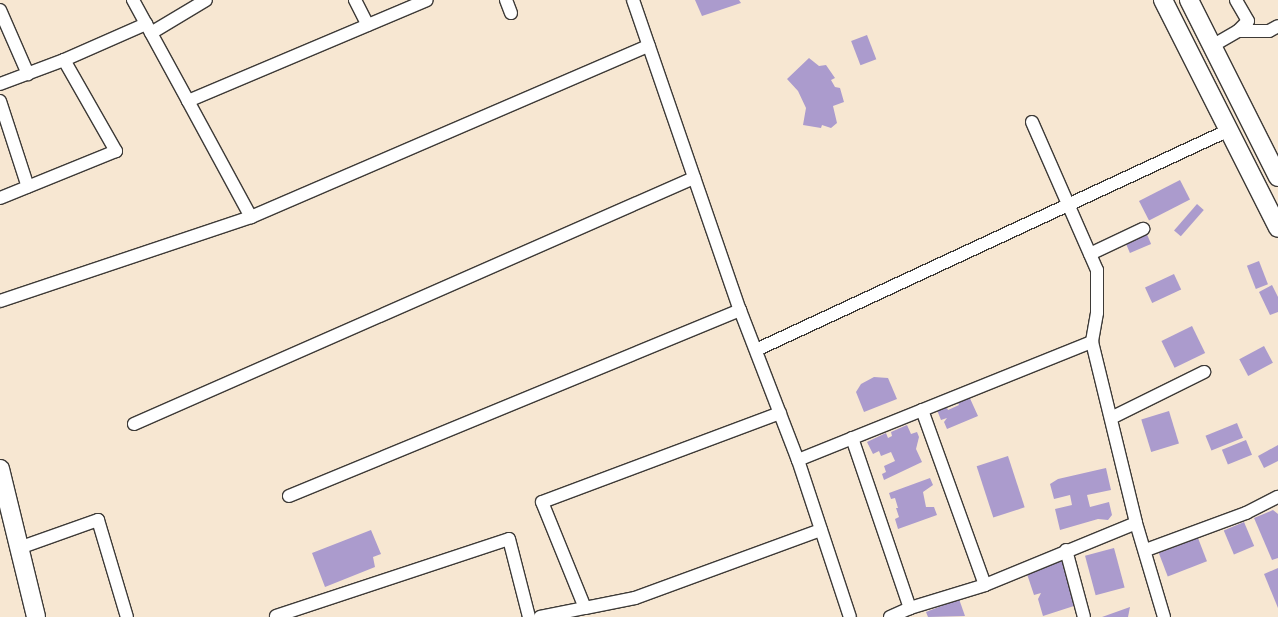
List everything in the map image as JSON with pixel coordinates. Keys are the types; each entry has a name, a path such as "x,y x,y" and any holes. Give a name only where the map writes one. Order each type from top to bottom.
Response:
{"main road":[{"path":"1163,0 1278,228"},
{"path":"1189,0 1276,170"},
{"path":"0,469 5,511 19,548 36,617"}],"street":[{"path":"133,0 251,217"},
{"path":"0,84 149,29 206,0"},
{"path":"355,0 368,25"},
{"path":"188,101 427,0"},
{"path":"506,0 511,13"},
{"path":"633,0 740,310 798,460 850,617"},
{"path":"1212,46 1238,31 1248,21 1236,0"},
{"path":"0,10 28,74"},
{"path":"1238,31 1269,31 1278,26"},
{"path":"0,301 251,217 649,46"},
{"path":"0,198 116,151 64,60"},
{"path":"0,101 28,186"},
{"path":"1032,122 1097,270 1097,313 1092,342 1136,523 1146,550 1164,617"},
{"path":"756,350 1229,130"},
{"path":"134,424 694,178"},
{"path":"1090,254 1143,228"},
{"path":"289,496 740,310"},
{"path":"798,460 1092,342"},
{"path":"1111,418 1204,372"},
{"path":"922,410 984,585"},
{"path":"585,608 542,502 780,413"},
{"path":"852,438 910,608"},
{"path":"1146,550 1246,513 1278,497"},
{"path":"19,548 98,520 127,617"},
{"path":"890,617 910,608 984,585 1136,523"},
{"path":"540,617 635,598 821,530"},
{"path":"276,616 509,539 529,617"},
{"path":"1066,550 1084,617"}],"building":[{"path":"695,0 739,0 741,3 702,16"},
{"path":"867,35 876,59 860,65 851,41"},
{"path":"809,58 819,66 826,65 835,78 831,80 835,87 840,88 844,102 833,106 837,123 831,128 822,125 821,128 803,125 806,108 798,91 787,79"},
{"path":"1180,180 1190,200 1149,220 1139,201"},
{"path":"1197,204 1204,210 1181,236 1174,230"},
{"path":"1146,232 1151,244 1130,253 1125,241"},
{"path":"1259,261 1268,284 1256,289 1247,266"},
{"path":"1174,274 1181,289 1152,303 1145,288"},
{"path":"1272,285 1278,297 1278,312 1270,315 1259,292"},
{"path":"1192,326 1205,353 1175,368 1161,341"},
{"path":"1264,346 1273,363 1248,376 1239,359"},
{"path":"874,377 888,378 897,399 864,412 856,392 861,384"},
{"path":"968,394 978,416 947,429 944,422 947,418 941,420 937,410 946,406 948,410 959,405 956,399"},
{"path":"1169,411 1179,444 1151,452 1141,419"},
{"path":"1237,423 1243,438 1211,451 1205,436"},
{"path":"907,425 911,434 917,432 919,437 916,449 922,462 884,480 882,474 886,472 884,466 895,461 891,452 881,456 879,451 873,454 867,442 886,433 888,438 892,436 891,432"},
{"path":"1246,440 1252,455 1228,465 1222,450"},
{"path":"1278,445 1278,461 1264,468 1258,456"},
{"path":"1008,456 1025,507 993,518 977,466"},
{"path":"1106,468 1111,490 1087,495 1090,507 1109,502 1112,515 1108,520 1098,519 1060,530 1055,509 1072,505 1070,495 1054,499 1050,484 1058,479"},
{"path":"930,478 933,485 923,492 926,507 934,507 937,515 898,529 895,519 899,517 896,508 898,508 895,498 891,499 889,493"},
{"path":"1273,510 1278,514 1278,558 1272,560 1254,518"},
{"path":"1244,522 1254,546 1234,555 1224,531"},
{"path":"371,530 381,554 373,557 375,567 325,587 312,553"},
{"path":"1198,538 1207,561 1168,576 1159,553"},
{"path":"1114,548 1125,588 1096,595 1085,556"},
{"path":"1063,560 1077,605 1043,616 1038,599 1041,593 1034,595 1026,571"},
{"path":"1278,568 1278,608 1264,574"},
{"path":"959,599 965,616 928,617 926,612"},
{"path":"1130,607 1128,617 1102,617"}]}
